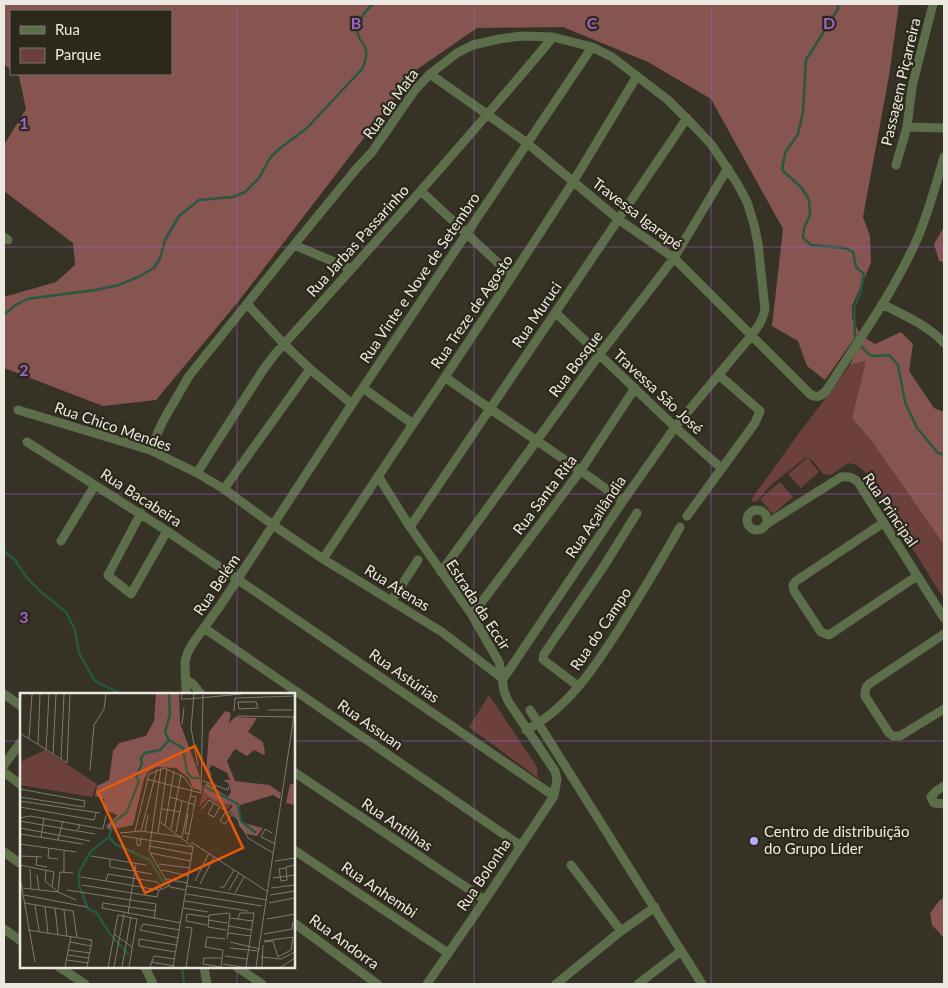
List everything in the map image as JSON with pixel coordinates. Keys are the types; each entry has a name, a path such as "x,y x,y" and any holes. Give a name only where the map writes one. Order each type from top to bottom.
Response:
{"street":[{"name":"Passagem Piçarreira","path":"896,165 907,127 912,87 933,4"},
{"name":"Rua da Mata","path":"150,450 163,421 189,376 294,245 372,152 415,90 430,74 457,52 499,39 522,36 553,37 592,47 612,57 668,100 687,118 711,144 738,183 754,224 765,309 762,322 719,374"},
{"name":"Rua Jarbas Passarinho","path":"197,473 263,370 284,344 421,191 553,37"},
{"name":"Rua Vinte e Nove de Setembro","path":"273,525 417,306 592,47"},
{"name":"Travessa Igarapé","path":"430,74 527,143 618,219 674,258 811,395 818,397 826,391 882,304"},
{"name":"Rua Treze de Agosto","path":"323,558 512,276 573,182 637,76"},
{"name":"Rua Muruci","path":"410,527 687,118"},
{"path":"907,127 944,128"},
{"path":"944,158 918,237 882,304 923,326 938,336 944,343"},
{"name":"Rua Bosque","path":"441,572 599,355 674,258 728,168"},
{"path":"421,191 512,276"},
{"path":"294,245 351,269"},
{"path":"247,304 310,369 352,404"},
{"name":"Travessa São José","path":"556,313 675,427 721,468"},
{"path":"224,489 310,369"},
{"path":"687,516 755,423 760,411 719,374"},
{"name":"Rua Açailândia","path":"503,679 623,500 675,427 719,374"},
{"path":"445,377 623,500"},
{"path":"363,388 413,424"},
{"name":"Rua Santa Rita","path":"472,615 581,470 635,388"},
{"name":"Rua Chico Mendes","path":"18,410 150,450 197,473 224,489 273,525"},
{"name":"Rua Bacabeira","path":"28,442 141,513 238,578"},
{"name":"Estrada da Eccir","path":"378,476 410,527 472,615 498,662 508,702 555,771 557,779"},
{"name":"Rua Principal","path":"765,525 841,477 848,476 854,478 944,618"},
{"path":"61,541 95,485"},
{"path":"141,513 108,574 131,594 167,531"},
{"path":"578,686 543,660 544,654 602,569 637,513"},
{"path":"883,523 796,580 792,585 794,591 821,632 829,635 917,576"},
{"name":"Rua Atenas","path":"273,525 442,632 503,679"},
{"name":"Rua Belém","path":"185,675 185,661 188,652 273,525"},
{"name":"Rua do Campo","path":"526,730 552,713 586,677 643,592 680,527"},
{"path":"392,600 418,560"},
{"name":"Rua Astúrias","path":"238,578 554,796"},
{"name":"Rua Assuan","path":"204,628 521,846"},
{"path":"944,634 869,684 866,688 866,696 889,733 897,737 944,709"},
{"path":"185,675 186,693"},
{"path":"185,675 200,693"},
{"path":"4,694 20,705"},
{"path":"530,710 702,984"},
{"path":"4,766 20,743"},
{"path":"4,772 20,784"},
{"name":"Rua Antilhas","path":"295,773 485,900"},
{"name":"Rua Bolonha","path":"427,984 554,796 557,779"},
{"path":"944,786 933,794 931,798 934,802 944,804"},
{"name":"Rua Anhembi","path":"295,851 448,953"},
{"path":"4,852 20,863"},
{"path":"571,865 621,931"},
{"path":"556,984 621,931 655,907"},
{"name":"Rua Andorra","path":"295,923 378,984"},
{"path":"4,929 20,940"},
{"path":"638,984 681,951"},
{"path":"61,968 85,984"},
{"path":"146,968 153,984"},
{"path":"204,968 207,984"},
{"path":"238,968 262,984"}],"green space":[{"path":"867,361 852,418 873,443 944,545 944,599 893,520 866,473 857,465 848,463 831,475 823,474 813,461 808,458 819,472 801,488 788,474 806,457 771,485 757,501 751,502 799,433 850,365"},
{"path":"780,482 793,497 773,514 760,499"},
{"path":"489,695 537,767 538,778 469,727"}],"shaded area":[{"path":"4,4 899,4 889,76 863,217 870,236 871,263 852,306 852,318 859,332 825,380 807,366 798,341 772,326 783,229 711,99 648,62 563,27 477,28 416,70 238,302 156,400 103,406 4,368 4,297 56,282 75,265 73,243 4,191 4,145 26,109 18,75 172,75 172,10 10,10 10,69 4,64"},
{"path":"944,227 944,262 939,261 934,244"},
{"path":"901,332 913,344 909,371 934,408 944,412 944,545 873,443 852,418 866,361 850,365 860,344 865,338 875,344"},
{"path":"944,898 944,936 942,936 932,925 930,913 940,900"}],"waterway":[{"path":"4,315 14,306 27,299 95,290 119,285 138,277 154,268 160,258 165,240 179,216 199,200 233,197 245,192 259,178 270,158 307,128 362,69 366,60 366,50 357,30 363,15 373,4"},
{"path":"838,4 838,9 806,60 803,112 798,134 785,153 782,170 802,188 809,200 810,215 804,228 803,238 811,245 845,248 853,252 856,267 864,274 860,293 854,308 856,340"},
{"path":"859,344 872,356 889,355 898,365 905,402 917,428 938,453 944,454"},
{"path":"4,551 15,560 27,578 41,592 66,612 75,630 79,653 95,681 119,693"},
{"path":"182,968 184,984"}],"place":[{"name":"Centro de distribuição do Grupo Líder","path":"754,841"}]}
